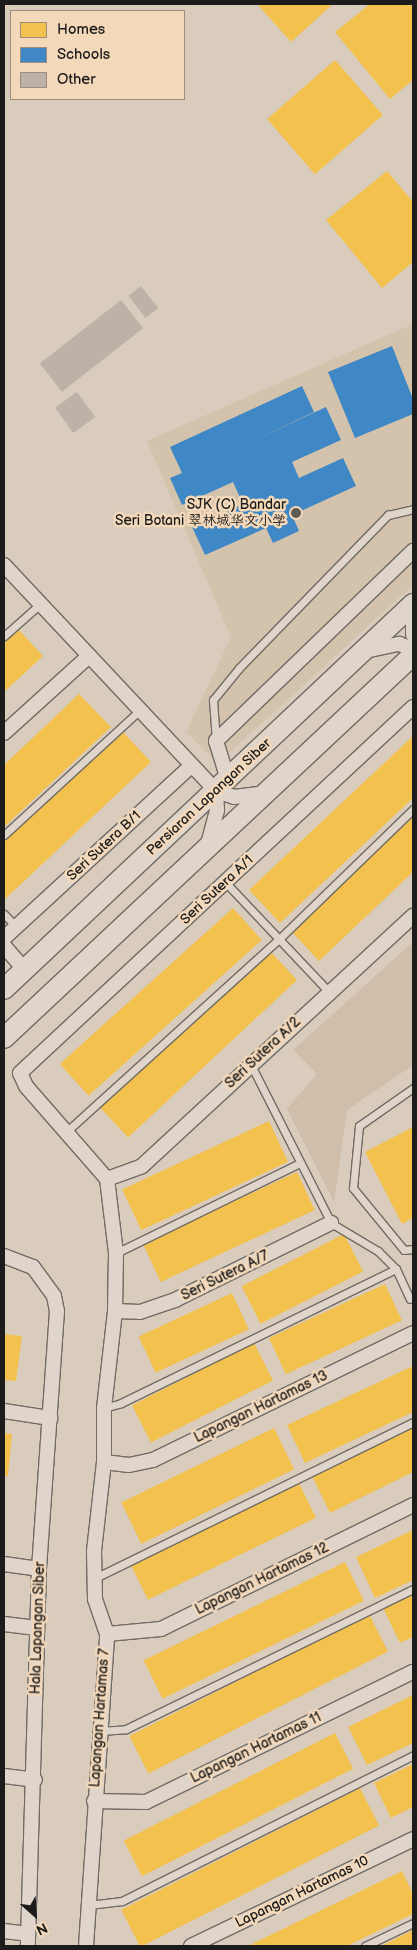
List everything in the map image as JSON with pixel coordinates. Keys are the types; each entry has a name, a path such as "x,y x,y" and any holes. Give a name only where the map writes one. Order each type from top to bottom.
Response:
{"main road":[{"name":"Persiaran Lapangan Siber","path":"4,989 222,786 413,604"},
{"path":"4,1038 413,655"}],"street":[{"path":"207,848 214,829 222,786 216,741 413,551"},
{"path":"4,566 192,765 234,797 266,793"},
{"path":"413,624 413,635"},
{"path":"364,651 400,644 413,649"},
{"path":"4,733 89,656"},
{"name":"Seri Sutera A/1","path":"66,1132 26,1086 20,1073 413,707"},
{"name":"Seri Sutera B/1","path":"4,938 192,765"},
{"name":"Seri Sutera A/2","path":"107,1179 142,1166 413,916"},
{"path":"4,946 25,970"},
{"path":"66,1132 107,1179"},
{"name":"Lapangan Hartamas 7","path":"86,1946 106,1634 95,1599 94,1578 104,1462 104,1408 115,1311 116,1253 107,1179"},
{"name":"Seri Sutera A/7","path":"115,1311 140,1312 177,1300 331,1223"},
{"name":"Hala Lapangan Siber","path":"4,1256 33,1267 54,1296 57,1311 39,1569 28,1940"},
{"name":"Lapangan Hartamas 13","path":"104,1462 129,1464 152,1460 413,1333"},
{"path":"4,1411 50,1418"},
{"name":"Lapangan Hartamas 12","path":"106,1634 161,1628 413,1505"},
{"path":"4,1564 39,1569"},
{"path":"4,1624 37,1628"},
{"name":"Lapangan Hartamas 11","path":"94,1800 146,1802 413,1672"},
{"path":"4,1776 34,1780"},
{"name":"Lapangan Hartamas 10","path":"191,1946 413,1839"},
{"path":"4,1931 28,1940"}],"lane":[{"path":"216,741 213,700 234,674 388,516 413,509"},
{"path":"4,636 40,604"},
{"path":"4,835 140,710"},
{"path":"66,1132 279,940 413,809"},
{"path":"226,883 329,992"},
{"path":"4,914 16,927"},
{"path":"251,1064 331,1223 378,1251 396,1269 410,1300"},
{"path":"413,1088 359,1126 353,1188 404,1250 413,1249"},
{"path":"116,1253 300,1164"},
{"path":"104,1408 121,1403 396,1269"},
{"path":"94,1578 413,1422"},
{"path":"100,1731 126,1729 413,1588"},
{"path":"88,1905 122,1901 413,1755"},
{"path":"365,1946 413,1923"}],"shaded area":[{"name":"SJK (C) Bandar Seri Botani 翠林城华文小学","path":"413,324 413,585 218,763 186,732 231,637 147,441"},
{"path":"413,942 413,1065 347,1110 334,1202 287,1109 317,1074 293,1050"}],"building: Homes":[{"path":"257,4 333,4 291,42"},
{"path":"370,4 410,4 413,8 413,80 390,99 335,32"},
{"path":"335,60 383,115 315,174 267,119"},
{"path":"387,171 413,202 413,262 382,288 326,220"},
{"path":"16,627 43,656 4,692 4,638"},
{"path":"79,694 111,727 4,827 4,765"},
{"path":"122,731 151,762 4,900 4,841"},
{"path":"413,736 413,798 280,923 249,890"},
{"path":"413,817 413,872 319,961 291,931"},
{"path":"233,908 262,940 89,1096 60,1064"},
{"path":"269,950 297,980 128,1138 100,1108"},
{"path":"269,1121 288,1162 141,1230 122,1189"},
{"path":"413,1127 413,1218 402,1224 365,1152"},
{"path":"297,1172 315,1210 161,1282 143,1244"},
{"path":"344,1234 363,1271 261,1324 242,1286"},
{"path":"385,1284 402,1320 286,1374 269,1338"},
{"path":"232,1293 249,1329 156,1373 139,1337"},
{"path":"4,1334 22,1336 16,1381 4,1380"},
{"path":"254,1343 273,1380 151,1443 132,1405"},
{"path":"413,1366 413,1412 305,1463 287,1425"},
{"path":"413,1426 413,1472 330,1513 312,1476"},
{"path":"274,1428 294,1469 141,1544 121,1503"},
{"path":"4,1433 12,1434 8,1476 4,1476"},
{"path":"298,1481 316,1518 148,1600 130,1563"},
{"path":"413,1530 413,1580 375,1598 356,1557"},
{"path":"345,1562 364,1601 163,1699 144,1660"},
{"path":"413,1593 413,1637 400,1643 383,1608"},
{"path":"369,1614 388,1651 148,1774 129,1736"},
{"path":"413,1695 413,1743 367,1765 348,1727"},
{"path":"335,1733 353,1769 142,1876 124,1841"},
{"path":"413,1764 413,1807 391,1818 374,1783"},
{"path":"360,1788 379,1825 142,1946 140,1946 121,1910"},
{"path":"402,1871 413,1894 413,1914 347,1946 248,1946"},
{"path":"413,1930 413,1946 381,1946"}],"building: Schools":[{"path":"392,346 413,399 413,414 355,438 328,372"},
{"path":"302,386 314,412 255,440 326,407 341,440 292,462 299,478 343,458 356,486 292,515 299,531 273,543 266,528 205,555 192,527 243,504 233,482 182,505 170,478 182,473 170,447"}],"building: Other":[{"path":"141,286 158,308 146,318 128,296"},
{"path":"121,300 143,328 62,392 40,363"},
{"path":"77,392 95,417 73,433 55,408"}],"place":[{"name":"SJK (C) Bandar Seri Botani 翠林城华文小学","path":"296,513"}]}
